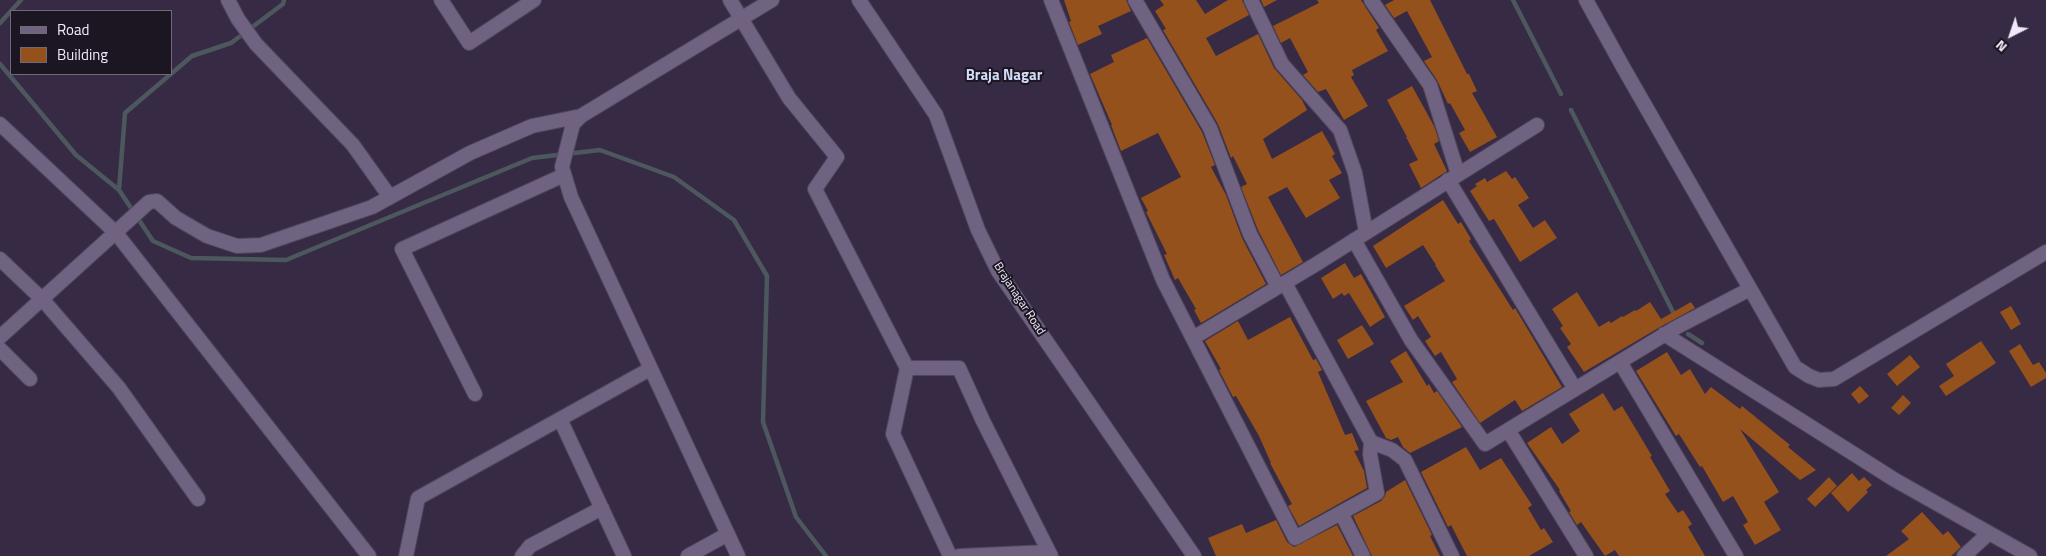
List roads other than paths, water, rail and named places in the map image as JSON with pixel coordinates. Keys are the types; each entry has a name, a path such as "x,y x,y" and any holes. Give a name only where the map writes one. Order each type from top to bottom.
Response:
{"street":[{"path":"228,0 238,19 256,44 353,145 390,197"},
{"path":"441,0 469,43 534,0"},
{"path":"730,0 789,98 837,157 815,189 907,368 893,434 950,556"},
{"path":"0,337 150,202 157,201 176,218 207,236 236,246 262,245 372,206 470,153 532,126 576,120 772,0"},
{"name":"Brajanagar Road","path":"858,0 936,115 978,230 998,271 1194,556"},
{"path":"1051,0 1163,280 1295,538 1377,492 1370,454 1371,442 1250,234 1210,128 1136,0"},
{"path":"1251,0 1282,64 1340,130 1355,173 1366,232"},
{"path":"1371,0 1430,85 1453,177 1575,389"},
{"path":"1586,0 1795,367 1809,376 1819,380 1834,378 2046,252"},
{"path":"576,120 563,171 571,197 738,556"},
{"path":"0,124 120,229 369,556"},
{"path":"1193,338 1537,125"},
{"path":"475,394 402,249 563,171"},
{"path":"1354,240 1411,340 1486,444 1664,334 1750,289"},
{"path":"0,259 43,300 119,388 198,499"},
{"path":"1664,334 1895,480 2030,556"},
{"path":"0,349 30,379"},
{"path":"1620,362 1736,556"},
{"path":"907,368 960,368 983,422 1049,554 959,556"},
{"path":"406,556 418,498 650,370"},
{"path":"560,419 624,556"},
{"path":"1508,430 1586,556"},
{"path":"1371,442 1392,450 1404,460 1452,556"},
{"path":"522,556 530,546 602,508"},
{"path":"1341,513 1364,556"},
{"path":"1964,556 1989,533"},
{"path":"688,556 728,534"}],"waterway":[{"path":"12,10 21,0"},
{"path":"172,73 192,56 231,43 283,4 284,0"},
{"path":"1513,0 1561,94"},
{"path":"0,23 10,12"},
{"path":"0,64 76,155 119,190"},
{"path":"170,75 125,113 119,190 153,241 191,258 286,260 532,158 600,150 674,177 734,220 767,276 763,422 796,517 826,556"},
{"path":"1571,110 1675,316"},
{"path":"1688,334 1702,343"}],"district":[{"name":"Braja Nagar","path":"1004,76"}]}
